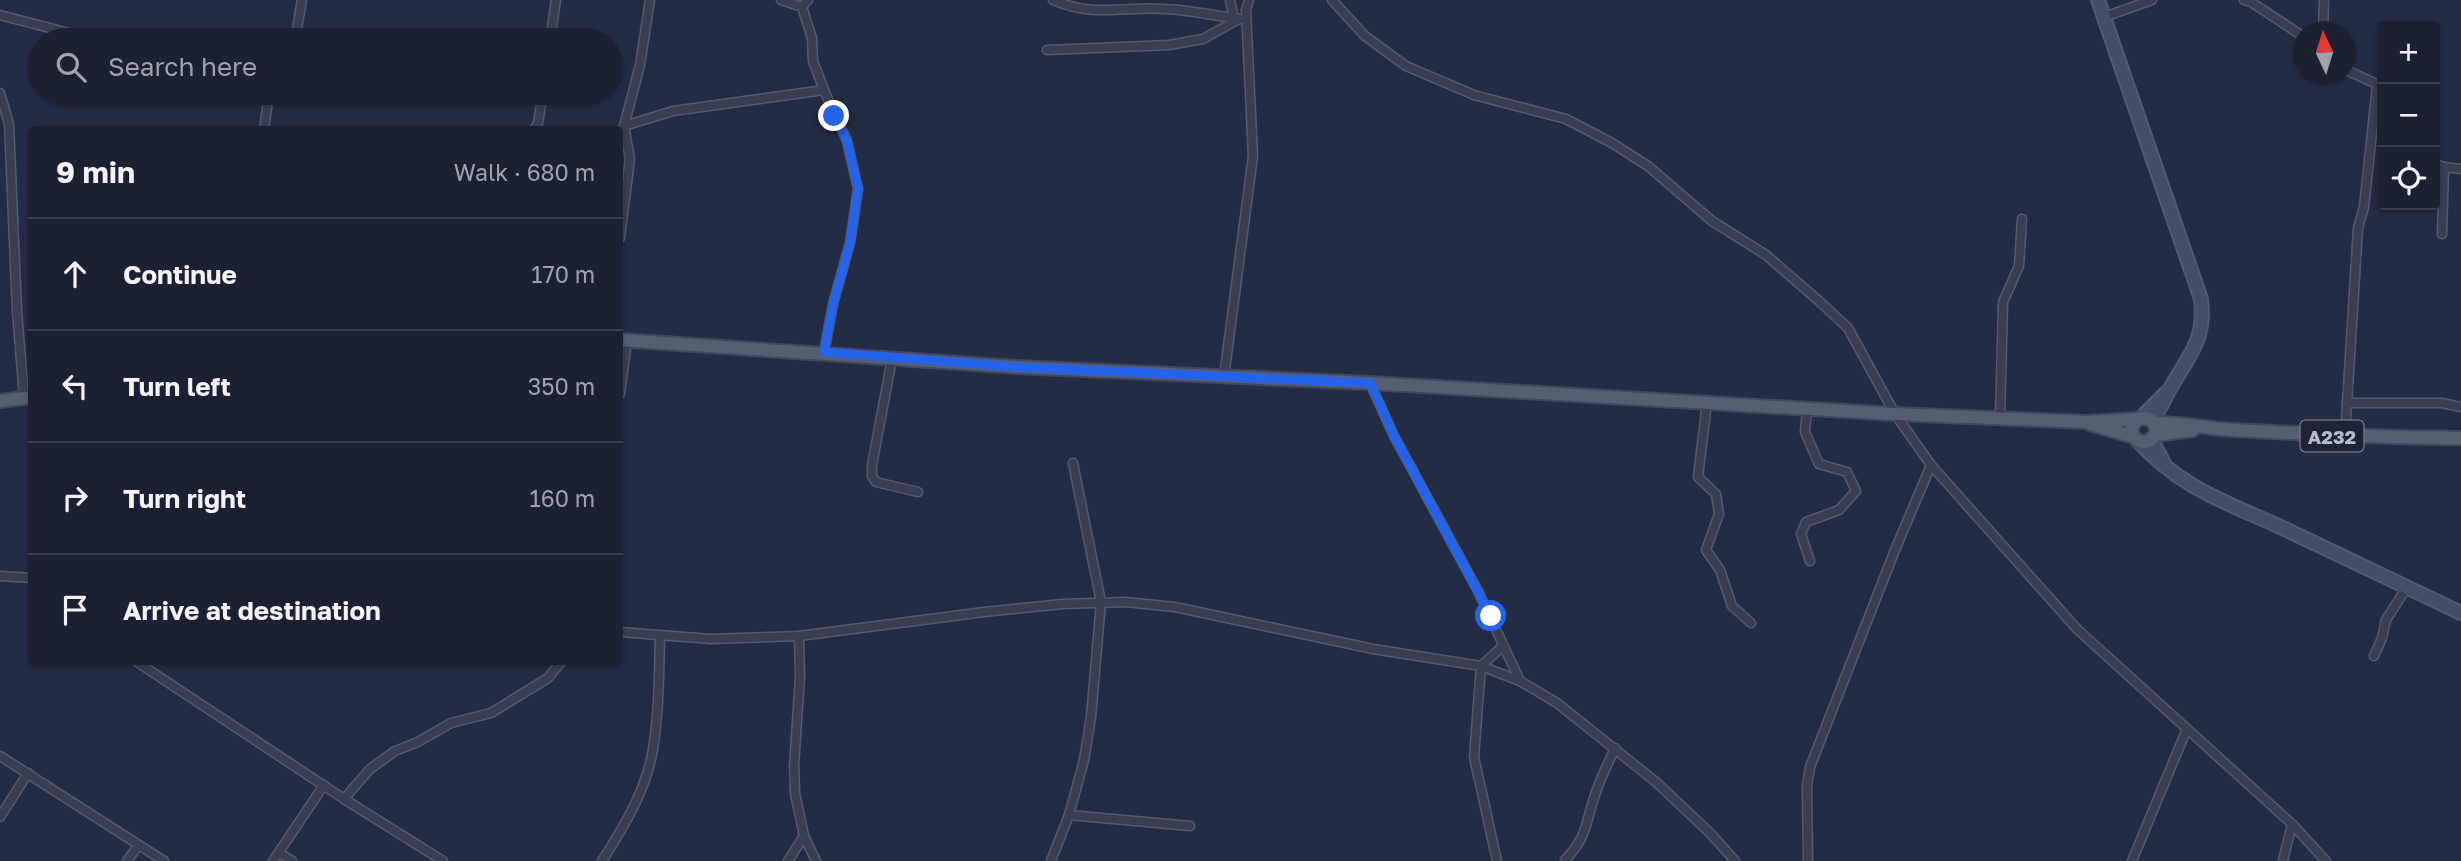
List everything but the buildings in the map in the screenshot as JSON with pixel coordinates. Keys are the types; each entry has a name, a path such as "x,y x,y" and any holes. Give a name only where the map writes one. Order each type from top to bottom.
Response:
{"main road":[{"path":"2098,0 2202,299 2202,327 2196,346 2169,390 2164,404 2148,426 2145,442 2135,438"},
{"name":"A232","path":"623,341 824,352 892,359 1370,383 1895,414 2345,436 2461,438"},
{"path":"0,401 28,397"},
{"name":"A232","path":"2087,422 2135,438"},
{"path":"2148,426 2132,425 2135,438 2167,468 2204,494 2461,614"},
{"path":"2148,426 2167,468"}],"street":[{"path":"297,28 302,0"},
{"path":"552,28 556,0"},
{"path":"623,214 630,159 624,126 640,65 650,0"},
{"path":"781,0 802,7"},
{"path":"802,7 808,0"},
{"path":"1053,0 1065,5 1106,12 1163,8 1240,19"},
{"path":"1224,377 1253,156 1240,19 1230,0"},
{"path":"1047,50 1169,45 1203,39 1240,19 1249,0"},
{"path":"1332,0 1365,36 1406,66 1474,95 1566,119 1648,166 1712,221 1766,255 1848,328 1895,414 1931,465 2077,629 2186,731 2292,824 2326,861"},
{"path":"2104,17 2152,0"},
{"path":"2244,0 2293,30"},
{"path":"2323,21 2324,0"},
{"path":"802,7 812,38 813,61 847,141 858,188 850,243 833,304 824,352"},
{"path":"0,15 50,28"},
{"path":"2356,75 2377,85"},
{"path":"624,126 673,111 824,90"},
{"path":"0,93 9,124 17,311 28,397"},
{"path":"265,126 267,105"},
{"path":"536,126 541,105"},
{"path":"2345,436 2358,228 2364,207 2377,109"},
{"path":"2440,166 2461,169"},
{"path":"2442,234 2444,167"},
{"path":"2000,418 2003,302 2019,266 2022,219"},
{"path":"892,359 872,476 876,482 918,492"},
{"path":"1370,383 1394,436 1478,591 1520,681"},
{"path":"1707,403 1698,477 1716,494 1719,514 1706,550 1720,570 1732,606 1751,624"},
{"path":"2347,403 2442,403 2461,407"},
{"path":"1807,409 1805,432 1819,464 1847,472 1856,491 1839,510 1806,522 1801,534 1810,561"},
{"path":"1051,861 1069,815 1084,760 1091,717 1101,602 1073,463"},
{"path":"1808,861 1807,785 1810,767 1931,465"},
{"path":"0,576 28,579"},
{"path":"2374,656 2386,620 2407,587"},
{"path":"623,632 711,639 799,636 984,612 1101,602 1175,607 1373,649 1481,666 1520,681 1557,703 1656,782 1710,833 1735,861"},
{"path":"799,636 800,677 793,766 795,793 804,836 816,861"},
{"path":"602,861 622,829 644,780 653,751 660,637"},
{"path":"1497,861 1474,757 1481,666 1503,646"},
{"path":"142,665 443,861"},
{"path":"344,799 370,769 395,751 418,742 451,723 491,713 548,678 559,665"},
{"path":"2132,861 2186,731"},
{"path":"1565,860 1578,847 1586,832 1594,797 1615,748"},
{"path":"0,757 164,861"},
{"path":"0,817 28,774"},
{"path":"273,861 324,785"},
{"path":"1069,815 1190,825"},
{"path":"2283,861 2292,824"},
{"path":"788,861 804,836"},
{"path":"127,861 138,846"},
{"path":"279,853 292,861"}],"route":[{"path":"834,116 847,141 858,188 850,243 833,304 824,352 1017,367 1370,383 1394,436 1491,616"}]}
